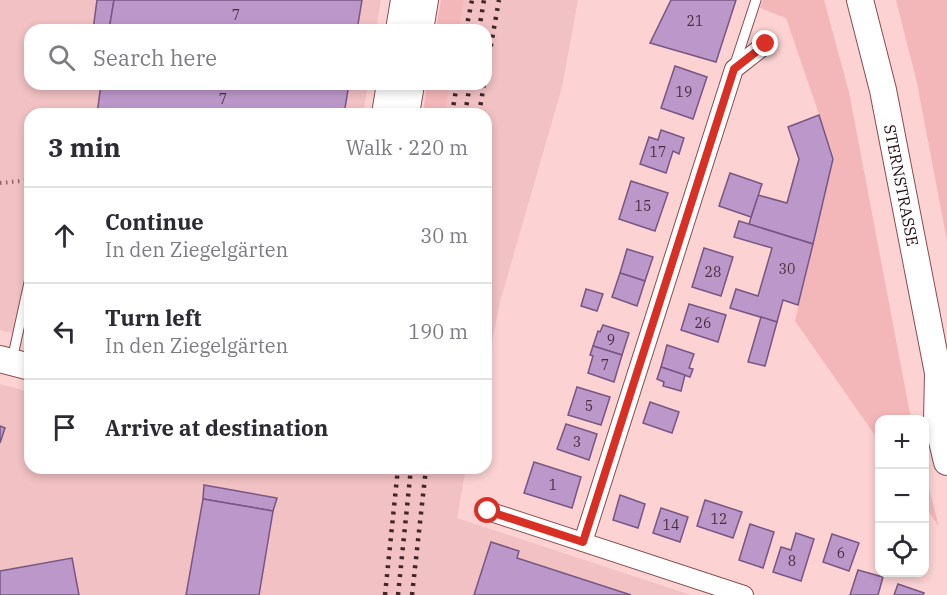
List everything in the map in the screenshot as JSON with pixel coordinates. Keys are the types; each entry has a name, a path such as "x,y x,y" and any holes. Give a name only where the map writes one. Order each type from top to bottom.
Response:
{"main road":[{"path":"400,24 404,0"},
{"path":"421,24 425,0"},
{"name":"STERNSTRASSE","path":"860,0 883,90 943,381 937,420 947,462"},
{"path":"386,108 389,90"},
{"path":"407,108 410,90"}],"street":[{"path":"583,542 734,69 766,44"},
{"path":"488,511 744,595"}],"lane":[{"path":"734,69 756,0"},
{"path":"14,363 24,310"}],"path":[{"path":"0,183 24,181"}],"shaded area":[{"path":"0,0 381,0 377,24 24,24 24,90 367,90 364,108 24,108 24,336 0,330"},
{"path":"441,0 464,0 460,24 437,24"},
{"path":"464,0 578,0 562,87 500,302 492,342 492,108 446,108 449,90 492,90 492,24 460,24"},
{"path":"763,0 824,0 849,92 910,415 875,415 875,435 795,321 834,158 786,18 760,8"},
{"path":"896,0 947,0 947,241 917,83"},
{"path":"426,90 449,90 446,108 424,108"},
{"path":"0,384 24,390 24,474 465,474 457,518 691,595 0,595"},
{"path":"929,488 939,527 929,512"}],"building":[{"path":"97,0 114,0 110,24 94,24"},
{"path":"114,0 362,0 358,24 110,24"},
{"path":"671,0 736,0 716,62 650,43"},
{"path":"675,66 707,77 693,119 661,108"},
{"path":"100,90 348,90 345,108 98,108"},
{"path":"819,115 833,159 813,244 749,224 758,195 787,203 799,159 788,127"},
{"path":"661,130 684,138 679,154 673,151 666,173 640,164 649,137 658,140"},
{"path":"730,173 762,184 751,217 719,206"},
{"path":"631,181 668,193 655,231 619,219"},
{"path":"739,221 813,244 798,305 783,300 777,322 730,308 736,289 758,296 772,248 734,237"},
{"path":"704,248 733,257 721,296 692,287"},
{"path":"627,249 653,257 645,281 620,273"},
{"path":"620,273 645,281 637,306 612,297"},
{"path":"586,289 603,294 597,311 581,306"},
{"path":"689,304 726,315 718,342 681,330"},
{"path":"761,317 777,322 765,366 748,362"},
{"path":"603,325 629,333 622,355 593,346 598,331 600,332"},
{"path":"667,345 694,354 689,368 693,369 690,377 661,367"},
{"path":"593,346 622,355 614,382 588,373 593,356 590,355"},
{"path":"661,367 685,375 681,391 663,386 664,382 657,379"},
{"path":"577,387 610,397 601,425 568,415"},
{"path":"650,402 679,412 672,433 643,423"},
{"path":"566,424 597,434 589,460 557,449"},
{"path":"0,426 5,428 0,443"},
{"path":"534,462 581,477 572,508 524,493"},
{"path":"204,485 277,498 273,511 203,499"},
{"path":"620,495 645,504 638,528 613,520"},
{"path":"203,499 273,511 259,595 186,595"},
{"path":"705,500 742,512 733,538 697,526"},
{"path":"661,508 688,517 680,542 653,533"},
{"path":"750,524 774,532 763,568 739,560"},
{"path":"796,533 814,539 801,581 773,572 781,547 791,550"},
{"path":"832,534 859,543 849,571 823,562"},
{"path":"491,542 519,551 517,558 631,595 474,595"},
{"path":"72,558 79,595 0,595 0,571"},
{"path":"858,570 875,575 875,577 883,577 878,595 850,595"},
{"path":"898,584 924,593 923,595 894,595"}],"railway":[{"path":"467,24 472,0"},
{"path":"480,24 484,0"},
{"path":"492,39 499,0"},
{"path":"453,108 456,90"},
{"path":"466,108 469,90"},
{"path":"480,108 483,90"},
{"path":"385,595 397,474"},
{"path":"398,595 410,474"},
{"path":"412,595 425,474"}],"route":[{"path":"488,511 583,542 734,69 766,44"}]}
